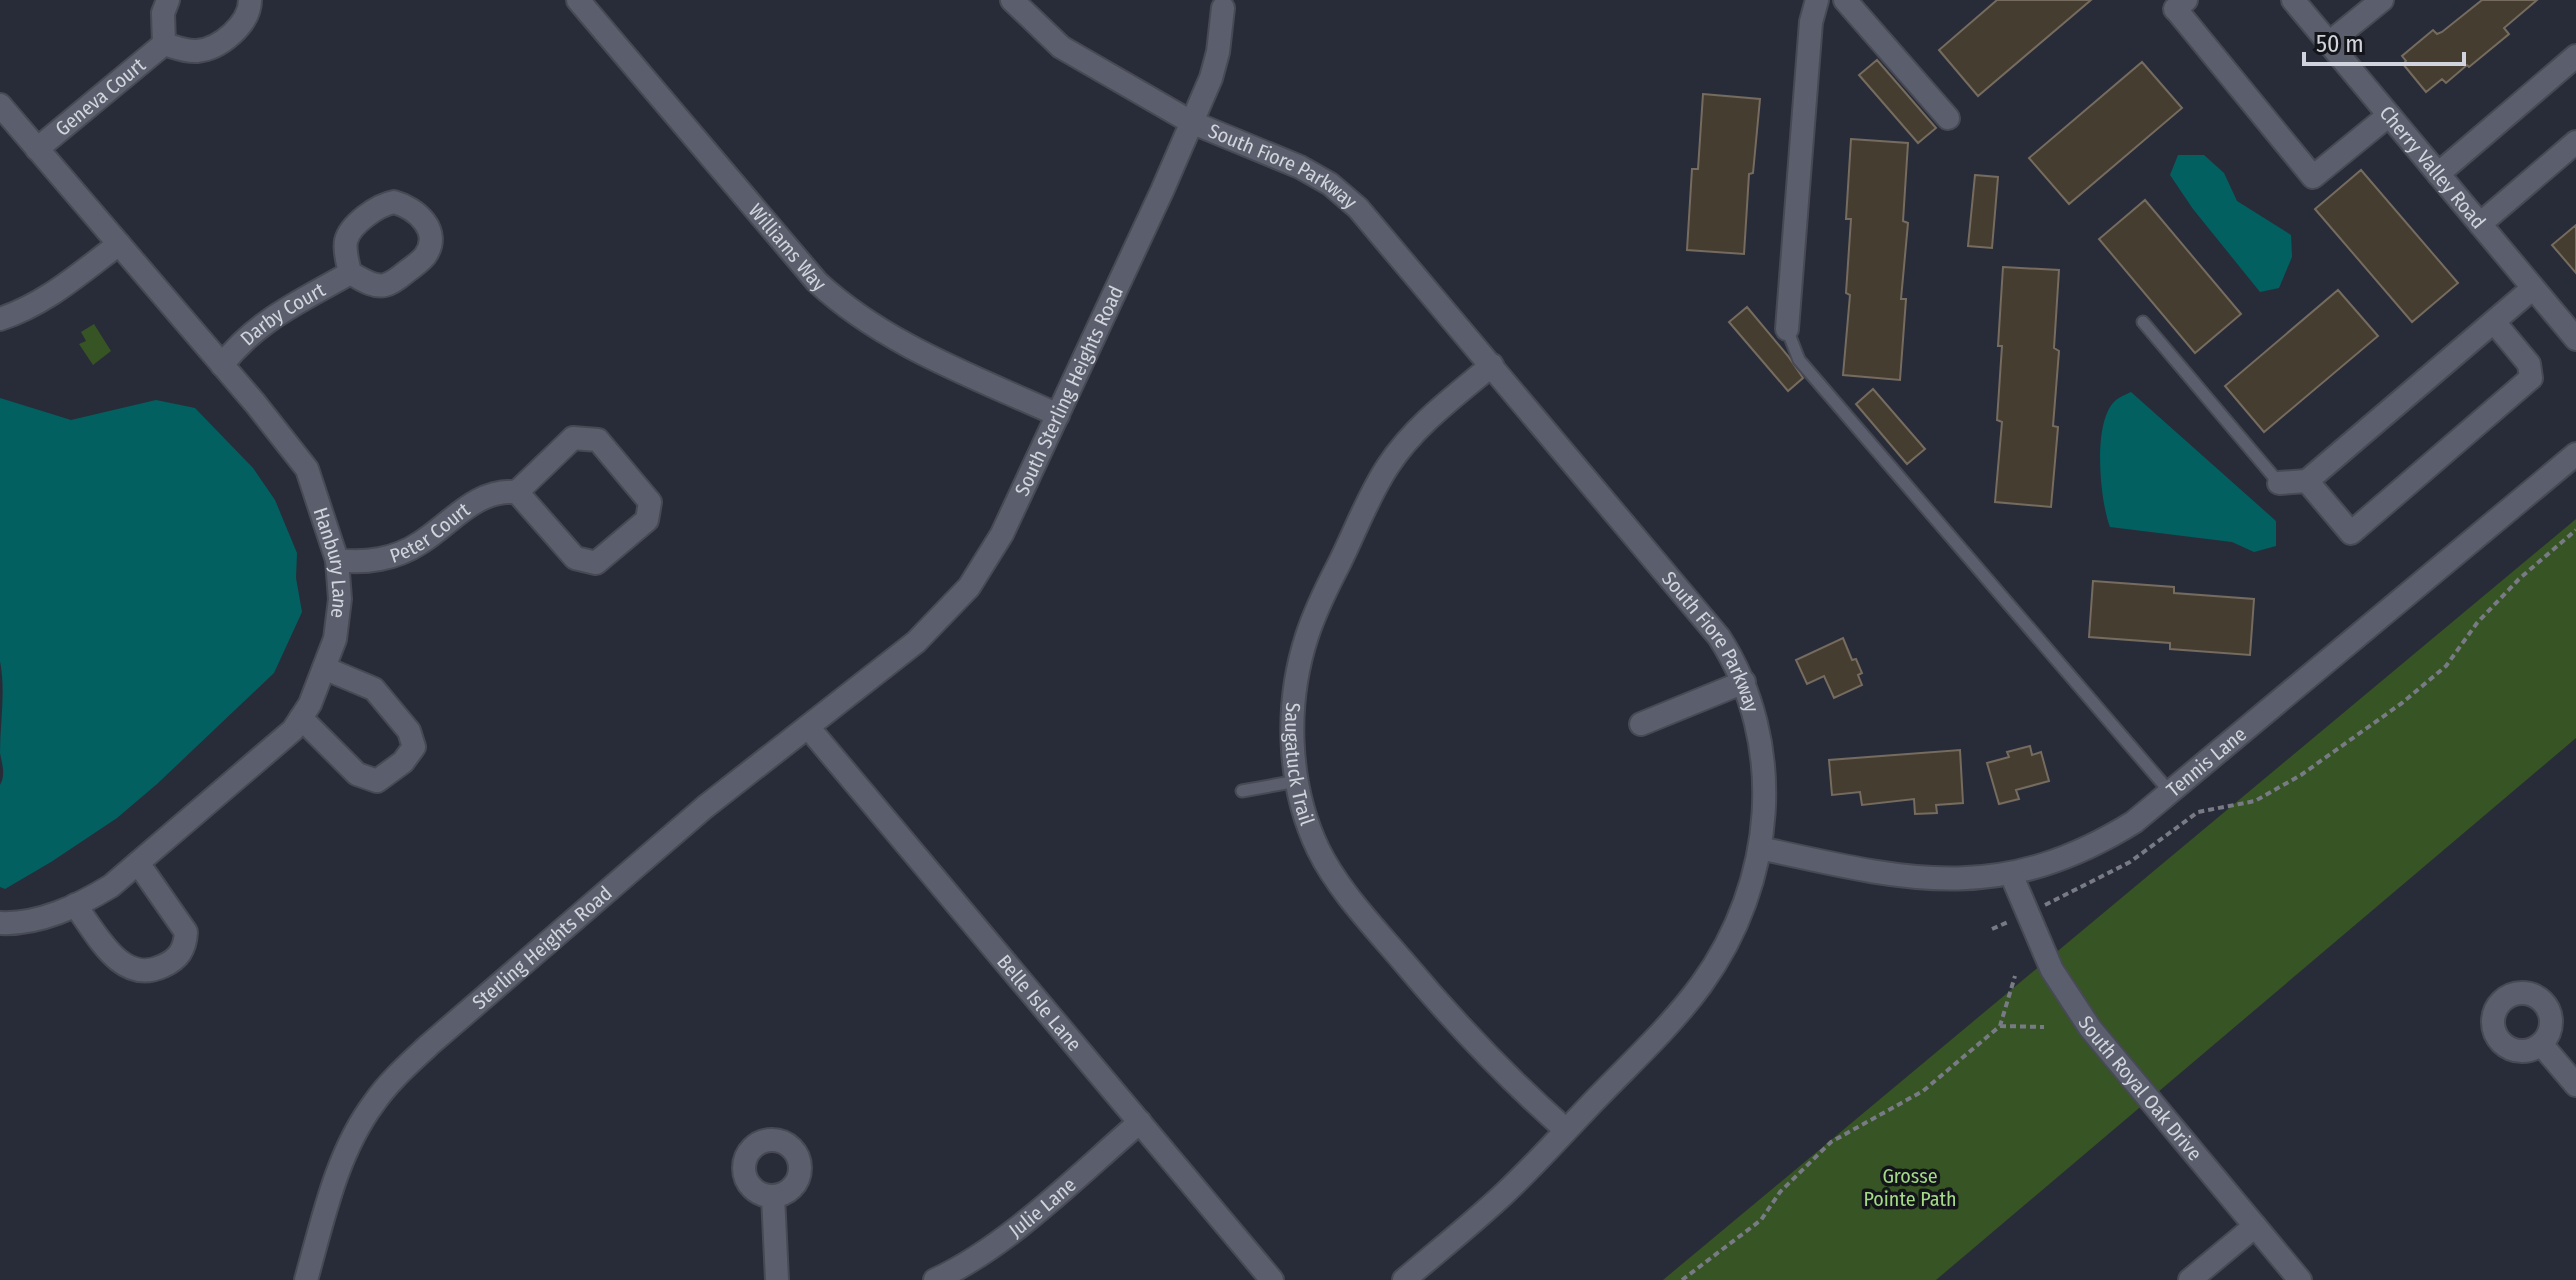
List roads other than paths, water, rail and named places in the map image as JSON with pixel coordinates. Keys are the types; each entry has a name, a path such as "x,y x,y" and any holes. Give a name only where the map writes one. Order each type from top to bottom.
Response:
{"street":[{"name":"Geneva Court","path":"164,44 163,13 168,0"},
{"name":"Geneva Court","path":"164,44 198,51 213,47 240,26 248,15 250,0"},
{"name":"Williams Way","path":"578,0 817,282 843,306 905,345 1058,415"},
{"path":"1012,0 1061,47 1191,122"},
{"path":"1787,329 1811,22 1817,0"},
{"path":"1845,0 1948,118"},
{"path":"2186,0 2175,9 2313,177 2389,115"},
{"name":"Cherry Valley Road","path":"2293,0 2575,336"},
{"path":"2329,43 2382,0"},
{"name":"South Sterling Heights Road","path":"867,679 916,642 969,587 987,562 1162,191 1211,78 1218,52 1223,8"},
{"name":"Geneva Court","path":"37,149 164,44"},
{"path":"2438,174 2576,56"},
{"name":"Hanbury Lane","path":"0,105 284,437 307,469 337,560 340,599 335,639 310,704 293,730 111,886 45,917 0,923"},
{"name":"South Fiore Parkway","path":"1191,122 1300,167 1330,184 1358,208 1719,637 1744,682 1758,728 1765,771 1766,809 1760,848 1749,889 1727,941 1701,984 1670,1021 1505,1193 1404,1280"},
{"path":"2480,224 2576,142"},
{"path":"0,319 24,311 60,290 119,244"},
{"name":"Darby Court","path":"222,365 236,348 281,310 350,273"},
{"path":"2279,483 2307,481 2533,288"},
{"path":"2307,481 2351,533 2531,378 2529,364 2494,322"},
{"name":"Saugatuck Trail","path":"1492,365 1428,419 1388,466 1324,593 1307,635 1297,675 1292,725 1297,781 1318,849 1368,920 1453,1021 1519,1088 1566,1130"},
{"path":"573,438 598,440 650,502 647,520 596,563 575,558 517,492 573,438"},
{"name":"Tennis Lane","path":"1760,848 1921,879 1958,880 2011,874 2046,865 2113,835 2134,822 2576,454"},
{"name":"Peter Court","path":"337,560 357,563 390,556 420,543 458,511 481,499 504,491 517,492"},
{"path":"301,718 357,774 377,781 403,762 414,747 409,731 374,689 324,668"},
{"name":"Sterling Heights Road","path":"306,1280 337,1175 354,1135 390,1083 705,807 867,679"},
{"path":"1641,724 1744,682"},
{"name":"Belle Isle Lane","path":"808,727 1272,1280"},
{"path":"75,905 115,958 130,970 149,972 167,965 185,945 186,932 138,863"},
{"name":"South Royal Oak Drive","path":"2011,874 2052,970 2090,1028 2300,1280"},
{"path":"2541,1044 2576,1085"},
{"name":"Julie Lane","path":"935,1280 979,1256 1012,1231 1140,1122"},
{"path":"773,1196 777,1280"},
{"path":"2190,1280 2255,1226"}],"lane":[{"path":"2143,322 2279,483"},
{"path":"1787,329 1799,360 2170,792"},
{"path":"1242,791 1297,781"}],"park label":[{"name":"Grosse Pointe Path","path":"1910,1188"}]}
